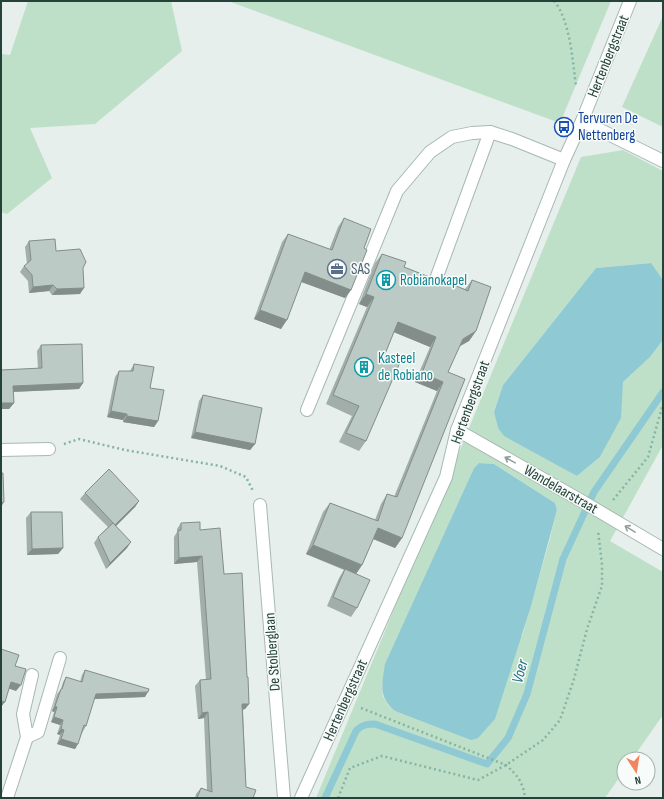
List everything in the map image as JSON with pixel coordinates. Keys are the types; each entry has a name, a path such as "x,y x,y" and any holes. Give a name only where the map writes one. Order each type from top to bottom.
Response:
{"street":[{"name":"Hertenbergstraat","path":"301,798 446,477 458,430 564,160 582,121 630,1"},
{"path":"582,121 663,161"},
{"path":"307,410 397,190 430,152 452,137 472,133 490,132 512,139 564,160"},
{"path":"436,279 490,132"},
{"name":"Wandelaarstraat","path":"458,430 663,549"},
{"path":"1,450 49,449"},
{"name":"De Stolberglaan","path":"260,505 284,798"},
{"path":"27,737 38,732 60,658"},
{"path":"7,798 27,737 23,714 32,675"}],"path":[{"path":"554,1 560,7 568,34 577,92"},
{"path":"338,798 350,768 382,756 478,780 506,765 543,740 560,720 574,679 587,629 602,586 602,565 598,530 599,511 618,496 648,457 663,404"},
{"path":"49,449 79,439 125,450 220,466 246,477 260,505"},
{"path":"360,708 506,765 521,781 525,798"}],"green space":[{"path":"28,1 171,1 182,51 95,124 30,128 52,178 7,214 1,212 1,54 10,55"},
{"path":"228,1 611,1 560,123"},
{"path":"663,16 663,127 622,107"},
{"path":"623,150 663,171 663,280 650,263 596,268 503,385 494,412 498,428 577,476 600,457 620,418 623,382 650,357 663,340 663,445 610,541 663,572 663,715 638,751 616,751 616,782 605,798 316,798 581,157","holes":["479,463 494,464 555,503 557,510 522,636 413,717 395,711 388,705 383,696 382,684 398,637 474,468"]}],"water":[{"path":"651,263 663,280 663,340 650,357 623,382 621,418 600,457 577,476 504,436 498,428 494,412 503,385 596,268"},
{"path":"479,463 494,464 555,503 557,510 531,606 495,719 478,738 471,740 395,711 386,701 382,690 382,684 385,664 474,468"}],"building":[{"path":"344,218 371,229 364,248 367,250 351,290 305,272 287,320 260,310 288,234 332,250"},
{"path":"55,239 56,251 80,249 86,262 83,268 84,288 57,289 53,285 33,287 32,275 24,266 31,260 29,241"},
{"path":"382,254 406,262 404,267 442,282 445,281 468,291 472,280 491,287 476,331 463,339 448,372 465,379 402,538 378,528 362,565 313,545 330,503 378,521 387,494 397,497 443,382 422,373 436,337 398,322 385,354 401,360 366,441 346,433 359,406 333,395 374,297 366,294"},
{"path":"82,344 83,383 13,386 14,403 1,403 1,370 42,368 41,345"},
{"path":"134,364 154,367 150,388 164,390 158,421 127,416 127,414 111,411 119,371 133,371"},
{"path":"203,395 262,408 255,444 195,432"},
{"path":"109,469 139,501 115,525 85,493"},
{"path":"1,473 3,473 4,502 1,503"},
{"path":"31,512 62,512 63,548 32,549"},
{"path":"200,522 200,530 220,528 224,574 242,573 249,704 242,704 246,787 256,790 253,798 197,798 201,788 212,792 208,712 202,713 200,680 211,679 202,556 179,558 178,531 181,530 181,523"},
{"path":"113,523 131,542 110,563 98,537"},
{"path":"345,569 370,580 357,608 333,597"},
{"path":"1,649 19,655 15,666 26,669 21,685 11,682 5,702 1,701"},
{"path":"85,670 149,689 148,692 96,694 86,726 84,725 78,744 61,739 64,730 61,729 63,720 54,717 57,707 55,706 66,677 82,682"}],"waterway":[{"name":"Voer","path":"325,798 356,731 362,726 375,724 487,764 508,738 527,694 563,559 594,492 663,392"}],"place":[{"name":"Tervuren De Nettenberg","path":"564,127"},
{"name":"SAS","path":"337,269"},
{"name":"Robianokapel","path":"386,280"},
{"name":"Kasteel de Robiano","path":"364,367"}]}
